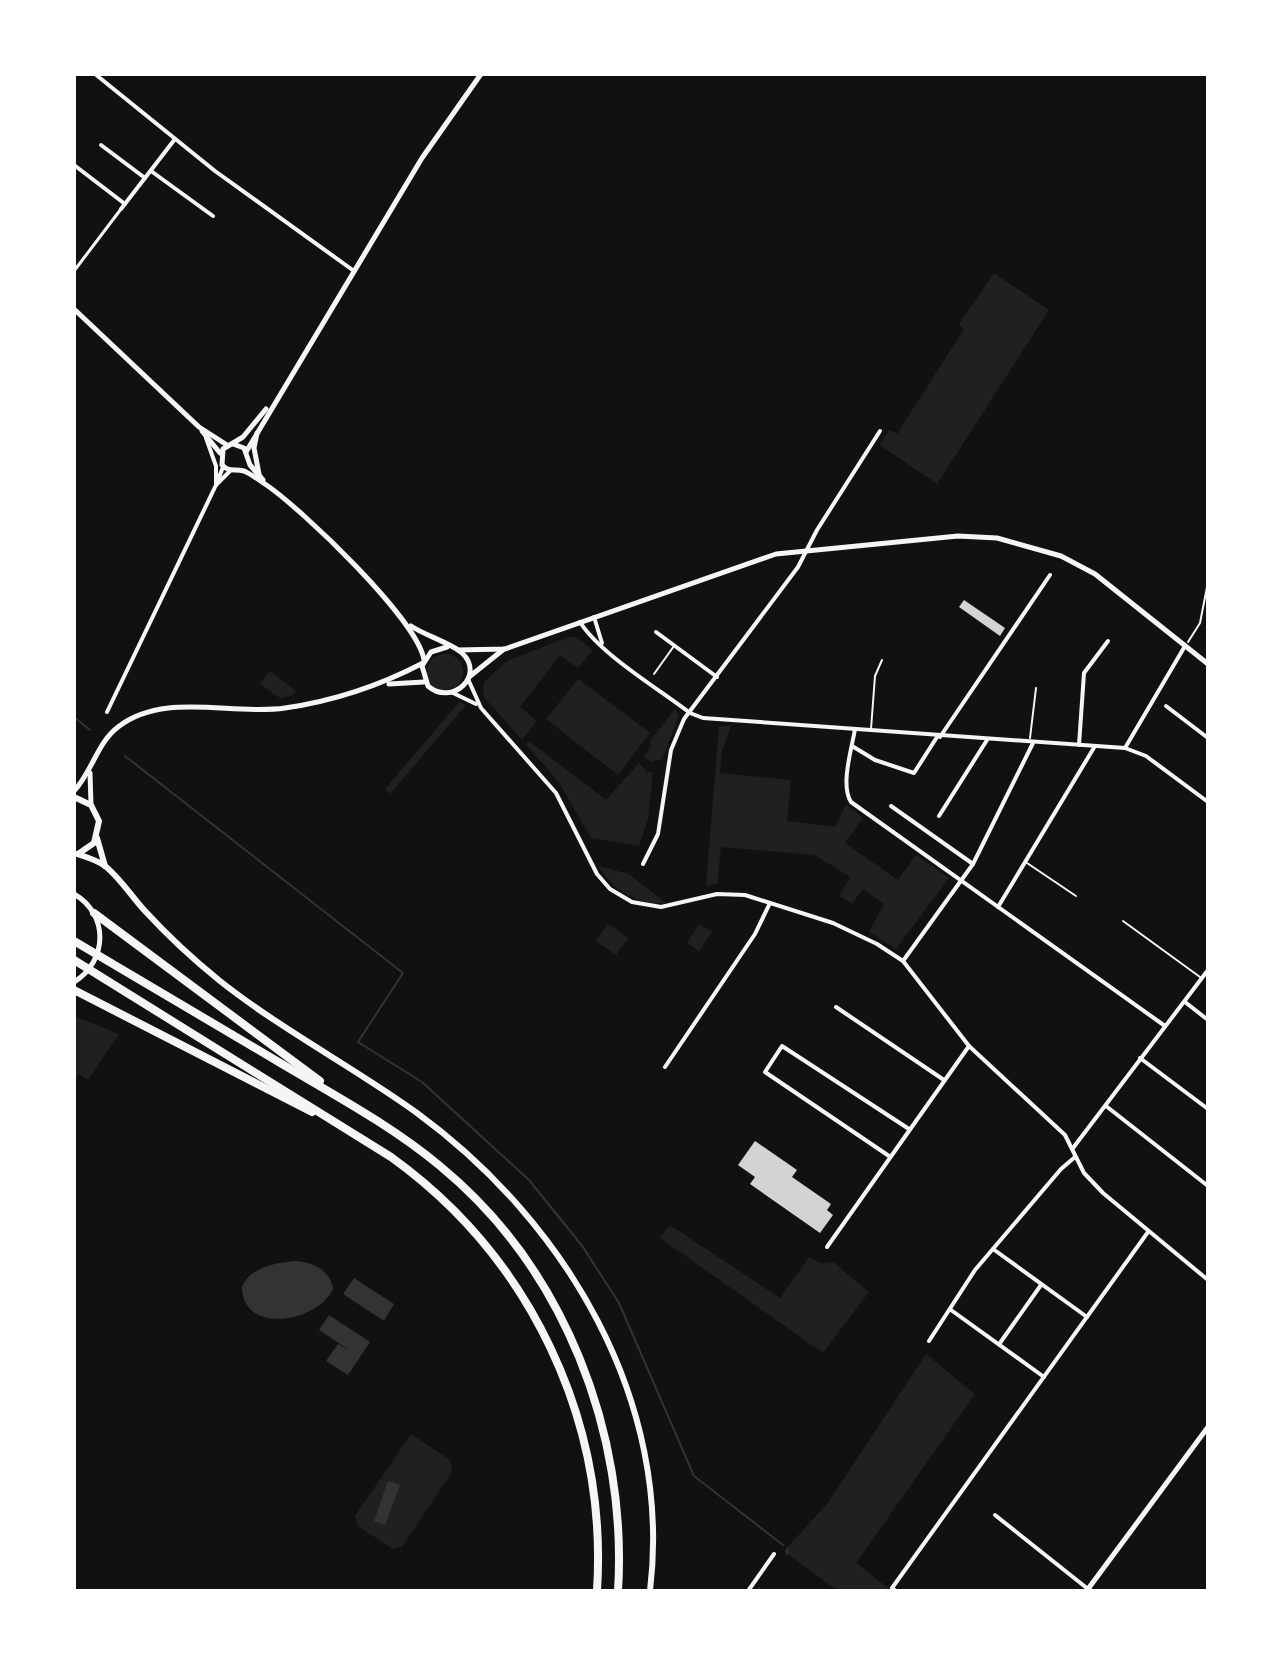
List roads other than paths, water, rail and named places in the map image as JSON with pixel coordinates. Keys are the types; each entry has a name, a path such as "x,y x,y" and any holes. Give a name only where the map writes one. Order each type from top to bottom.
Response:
{"highway":[{"path":"94,913 440,1166 482,1205 537,1279 568,1333 587,1375 608,1443 619,1519 618,1591"},
{"path":"74,941 367,1114"},
{"path":"77,962 356,1134 412,1172 465,1219 495,1254 540,1327 578,1416 590,1464 597,1515 597,1591"},
{"path":"74,990 356,1134"}],"main road":[{"path":"74,794 91,805 99,821 97,838 105,866 164,931 218,980 437,1128 499,1186 556,1254 607,1334 639,1425 653,1519 650,1591"},
{"path":"75,854 87,850 97,838"},
{"path":"75,854 105,866"}],"street":[{"path":"95,74 175,139 356,272"},
{"path":"424,682 422,647 406,624 341,551 266,484 247,459 246,452 422,158 481,74"},
{"path":"74,271 175,139"},
{"path":"101,145 145,178"},
{"path":"74,165 123,207"},
{"path":"151,171 213,216"},
{"path":"74,309 199,427 220,453 223,467 107,712"},
{"path":"220,453 243,437 275,400"},
{"path":"199,427 246,452"},
{"path":"258,428 254,448 261,478"},
{"path":"643,864 658,834 671,750 690,713 798,567 806,549 880,431"},
{"path":"203,433 214,458 216,485"},
{"path":"239,470 247,459"},
{"path":"223,467 230,471 239,470 266,484"},
{"path":"216,485 230,471"},
{"path":"453,693 505,649 776,554 958,536 997,538 1032,545 1095,574 1208,664"},
{"path":"852,746 875,760 914,773 1050,575"},
{"path":"593,617 603,645"},
{"path":"580,622 603,645 690,713 703,718 1125,748 1162,767 1208,802"},
{"path":"406,624 458,650 505,649"},
{"path":"656,632 717,677"},
{"path":"1079,745 1084,673 1108,641"},
{"path":"1125,748 1185,646"},
{"path":"384,684 424,662 431,652 447,647"},
{"path":"458,650 468,663 468,678 481,708 556,793 597,874 616,894 650,907 672,907 727,893 770,903 857,934 903,961 969,1046 1047,1115 1103,1193 1208,1280"},
{"path":"74,794 90,772 110,734 147,712 176,708 284,709 384,684 424,682 436,693 453,693 481,708"},
{"path":"1166,706 1208,738"},
{"path":"855,729 849,799 1165,1026"},
{"path":"939,816 987,740"},
{"path":"903,961 962,883 1032,743"},
{"path":"998,907 1095,746"},
{"path":"90,772 91,805"},
{"path":"891,806 973,864"},
{"path":"74,894 94,913 100,933 98,954 86,973 74,982"},
{"path":"665,1067 755,934 770,903"},
{"path":"1073,1148 1208,970"},
{"path":"1184,1001 1208,1020"},
{"path":"836,1007 944,1080"},
{"path":"889,1156 765,1072 782,1046 909,1129"},
{"path":"827,1247 969,1046"},
{"path":"1140,1058 1208,1109"},
{"path":"1106,1106 1208,1186"},
{"path":"929,1341 993,1249 1075,1157"},
{"path":"896,1591 892,1588 1148,1232"},
{"path":"993,1249 1087,1317"},
{"path":"1000,1343 1041,1285"},
{"path":"951,1310 1044,1377"},
{"path":"995,1515 1090,1590 1208,1427"},
{"path":"748,1591 774,1554"}],"lane":[{"path":"654,674 674,646"},
{"path":"871,731 875,676 882,660"},
{"path":"1032,743 1036,688"},
{"path":"1026,862 1076,896"},
{"path":"1123,921 1202,978"}],"waterway":[{"path":"74,717 90,730"},
{"path":"125,756 403,973 358,1042 422,1082 529,1180 583,1247 619,1303 694,1476 783,1545"},
{"path":"787,1549 787,1554"}]}
